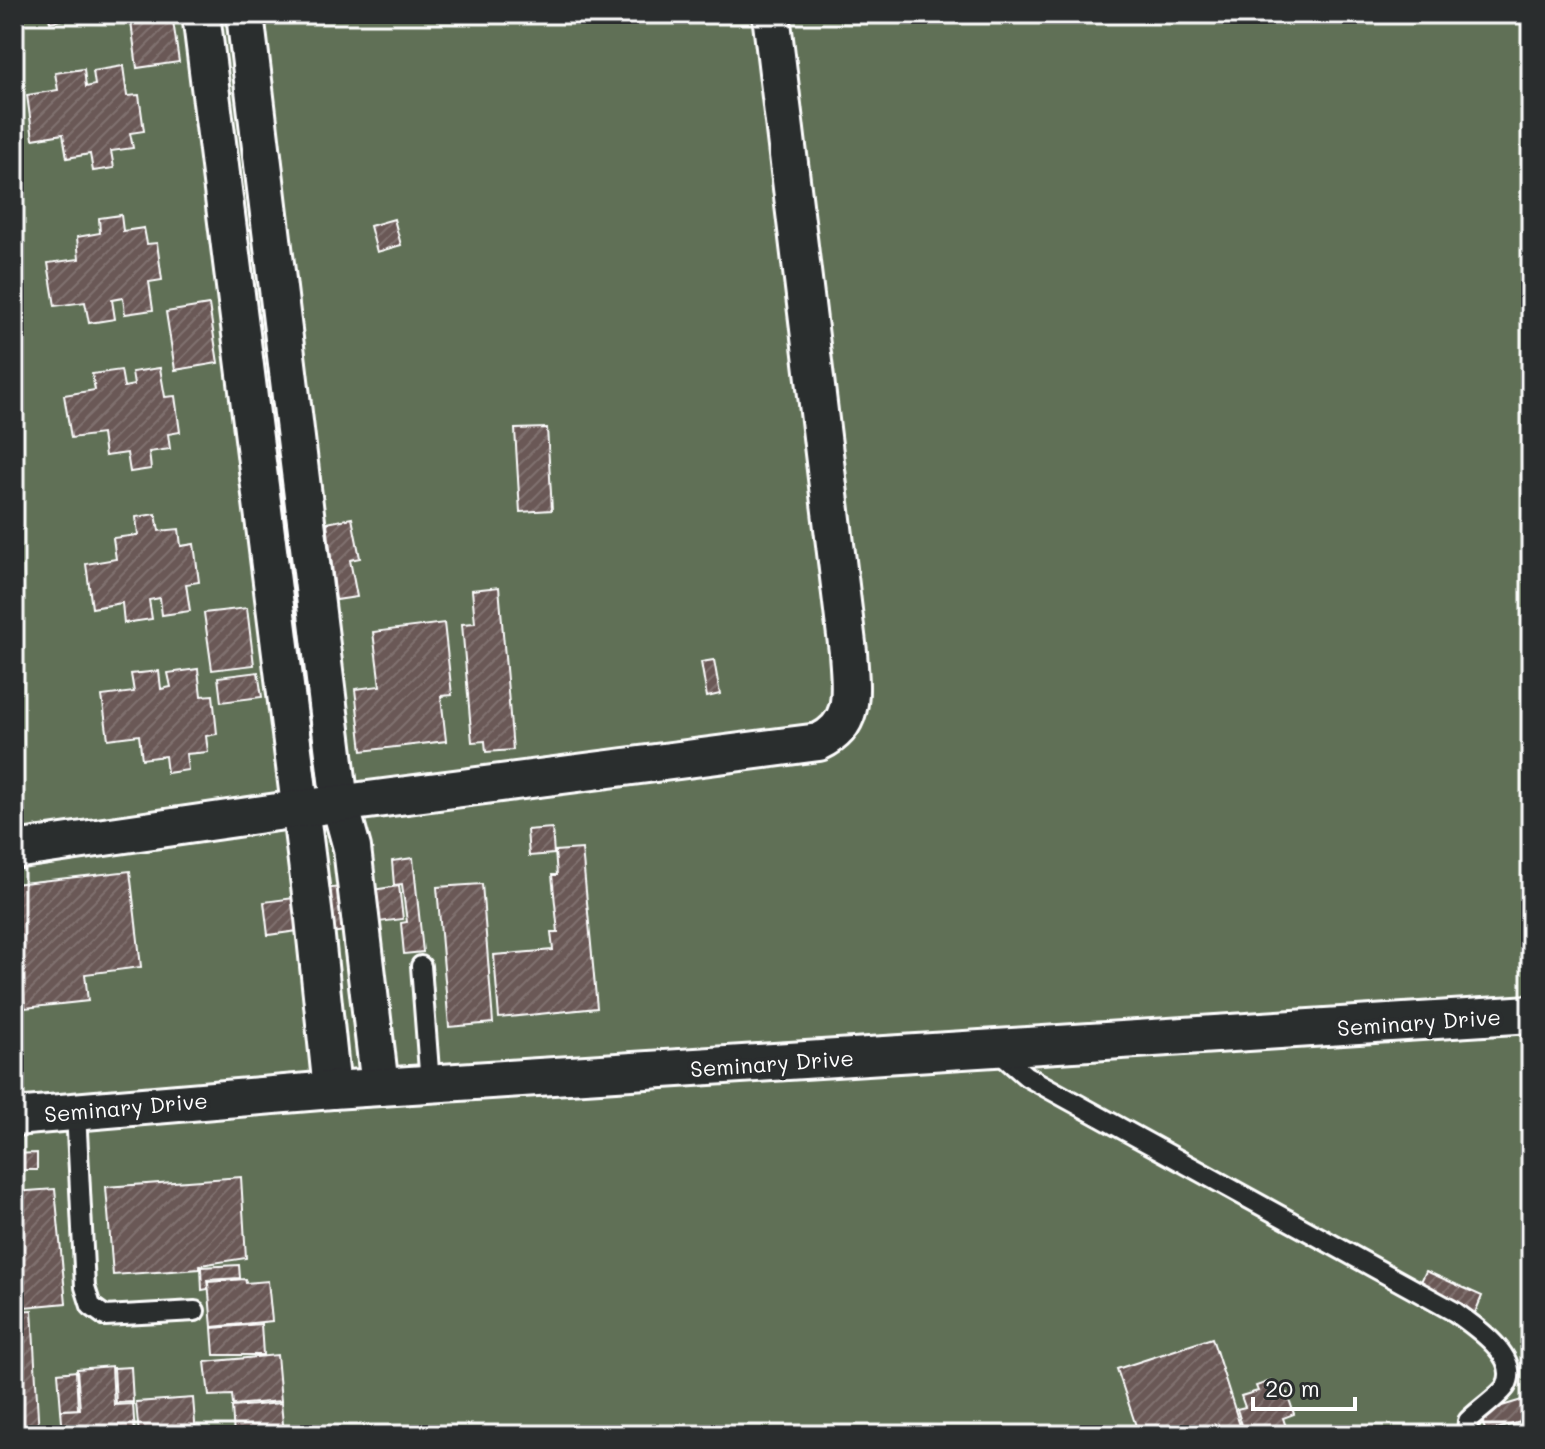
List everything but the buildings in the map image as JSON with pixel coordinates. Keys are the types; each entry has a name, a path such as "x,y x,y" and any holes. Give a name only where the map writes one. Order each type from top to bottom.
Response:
{"street":[{"path":"201,14 314,918 332,1090"},
{"path":"245,14 340,804 352,848 380,1087"},
{"path":"14,850 298,809 819,742 833,736 844,722 851,701 848,652 771,14"},
{"name":"Seminary Drive","path":"14,1117 332,1090 1531,1014"}],"lane":[{"path":"421,966 430,1084"},
{"path":"995,1049 1026,1076 1455,1312 1474,1326 1497,1347 1509,1367 1506,1386 1468,1421 1467,1435"},
{"path":"76,1112 85,1287 91,1306 105,1316 195,1311"}],"green space":[{"path":"14,14 1531,14 1531,1435 14,1435"}]}
